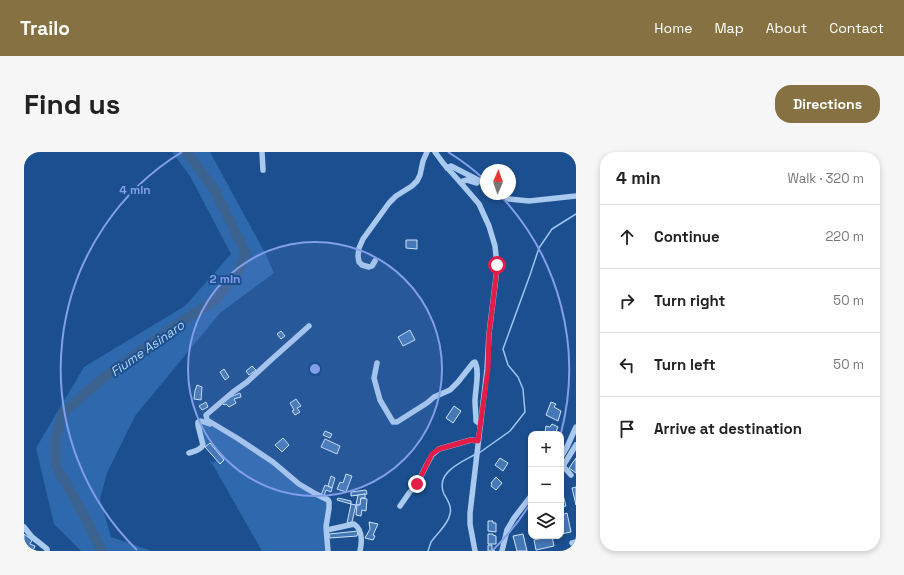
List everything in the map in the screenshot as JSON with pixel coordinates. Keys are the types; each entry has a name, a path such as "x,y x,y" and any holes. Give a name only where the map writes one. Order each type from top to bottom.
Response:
{"street":[{"path":"262,152 263,170"},
{"path":"374,262 372,266 369,267 362,265 359,262 359,248 363,239 389,203 417,181 427,152"},
{"path":"435,152 479,204 489,226 497,265 489,334 488,369 470,513 470,524 475,551"},
{"path":"447,168 452,166 480,182"},
{"path":"460,182 467,180 480,184"},
{"path":"516,200 529,201 576,196"},
{"path":"308,326 247,382 206,415 207,420 273,462 299,484 328,500 330,508 327,530 328,551"},
{"path":"377,363 374,378 380,400 391,420 393,422 397,422 434,397 450,390 475,362 477,370 475,401 476,421 480,424"},
{"path":"189,453 202,448 203,445 198,422 201,421 223,430"},
{"path":"564,451 576,428"},
{"path":"400,506 409,492 417,484 432,454 439,449 471,440 478,444"},
{"path":"571,476 563,466 576,445"},
{"path":"502,551 507,530 528,500"},
{"path":"327,530 354,524 360,531 360,551"},
{"path":"24,528 32,537 47,549 47,551"}],"shaded area":[{"path":"172,152 210,152 265,253 274,273 220,313 135,416 107,473 100,499 111,537 152,551 81,551 54,524 36,448 84,367 185,306 231,254 190,176"},
{"path":"200,423 204,423 226,433 326,501 327,551 262,551 213,465 209,461 214,462 217,460 220,464 224,460 210,443 205,447"}],"building":[{"path":"406,240 417,240 417,249 406,248"},
{"path":"410,330 415,340 403,346 398,337"},
{"path":"281,331 285,336 281,339 277,334"},
{"path":"252,366 256,370 249,375 246,371"},
{"path":"224,369 229,377 225,380 220,372"},
{"path":"197,385 202,387 201,400 194,399"},
{"path":"240,393 241,397 234,399 236,403 229,407 222,403 230,397"},
{"path":"296,399 301,406 297,408 300,412 295,415 292,411 294,410 290,403"},
{"path":"206,402 208,407 202,410 199,406"},
{"path":"551,402 556,404 554,407 561,411 558,421 546,415"},
{"path":"454,406 461,411 453,423 446,418"},
{"path":"552,424 558,427 556,431 545,431 546,426 550,427"},
{"path":"325,431 332,434 330,438 323,435"},
{"path":"283,438 289,445 282,452 275,445"},
{"path":"325,439 340,446 337,454 321,447"},
{"path":"210,443 224,460 220,464 205,447"},
{"path":"500,458 508,463 503,471 495,465"},
{"path":"576,458 576,473 569,468"},
{"path":"346,474 352,476 346,492 337,489 340,482 343,483"},
{"path":"331,476 335,478 332,488 328,486"},
{"path":"496,477 502,483 496,490 491,486 491,483"},
{"path":"325,485 332,488 331,492 326,490 324,496 321,495"},
{"path":"576,487 576,505 572,488"},
{"path":"366,490 367,494 351,496 351,492"},
{"path":"365,494 365,498 361,498 360,505 356,505 358,495"},
{"path":"338,498 351,501 351,504 337,500"},
{"path":"361,498 367,499 366,511 362,510 361,516 356,515 357,505 360,505"},
{"path":"351,504 356,505 352,522 347,523"},
{"path":"567,513 571,532 564,533 564,514"},
{"path":"488,521 493,521 493,523 496,523 496,532 488,531"},
{"path":"369,522 378,524 373,535 375,536 373,540 365,538 370,529"},
{"path":"358,531 357,536 330,538 329,534"},
{"path":"24,534 32,540 30,544 35,546 33,551 24,546"},
{"path":"488,534 493,534 496,536 496,544 488,544"},
{"path":"523,534 527,551 517,551 513,536"},
{"path":"553,539 554,546 536,550 534,540"},
{"path":"488,545 492,545 492,550 495,551 488,551"}],"waterway":[{"name":"Fiume Asinaro","path":"102,551 56,466 55,440 63,413 102,379 185,319 216,300 239,270 246,253 215,191 187,152"},
{"path":"479,453 510,431 525,412 523,389 518,377 508,365 503,349 539,248 552,229 576,214"},
{"path":"428,551 431,542 445,525 450,514 450,506 442,487 443,480 450,470 456,465 474,455"}],"route":[{"path":"417,484 432,454 439,449 471,440 478,441 488,369 489,334 497,265"}]}
